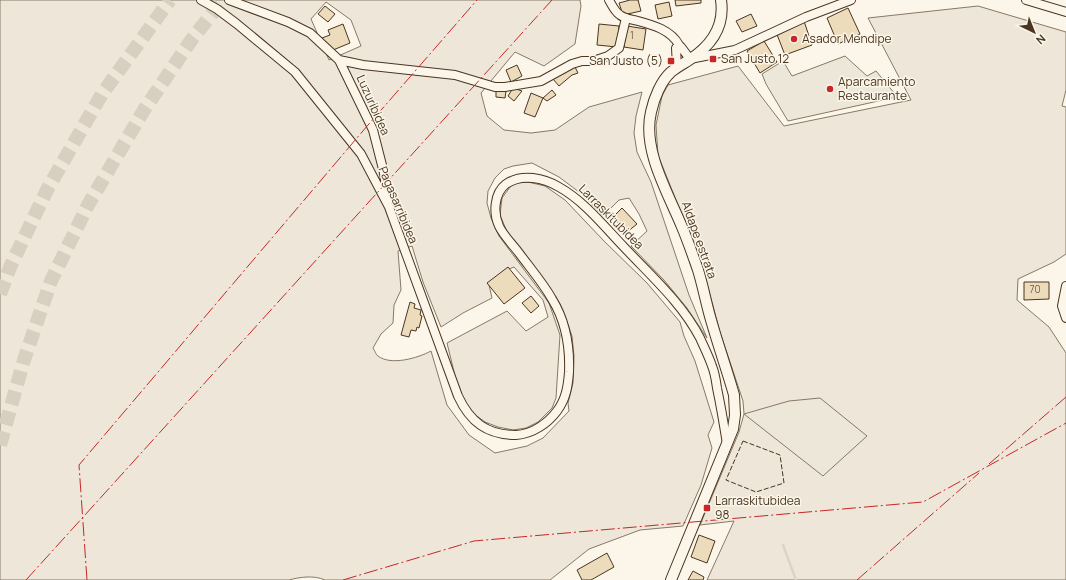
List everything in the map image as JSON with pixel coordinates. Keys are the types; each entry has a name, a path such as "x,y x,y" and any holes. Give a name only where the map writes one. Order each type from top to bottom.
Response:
{"street":[{"name":"Pagasarribidea","path":"201,0 217,9 237,24 295,72 361,154 389,207 464,408"},
{"name":"Luzuribidea","path":"229,0 288,22 310,33 339,60 373,130 384,172 389,207"},
{"path":"609,0 618,14 664,30 675,38 690,59 735,50 806,16 851,0"},
{"name":"Aldape estrata","path":"722,0 723,12 720,26 711,41 690,59 670,73 655,98 650,113 649,126 653,157 683,229 698,271 710,319 734,395 735,415 733,429 727,444"},
{"path":"1026,0 1066,12"},
{"name":"Luzuribidea","path":"339,60 363,65 455,75 495,87 526,85 542,81 572,64 582,61 593,61 608,56 619,48 626,18"},
{"path":"677,67 676,48 679,45"},
{"name":"Larraskitubidea","path":"464,408 474,421 487,429 504,435 520,434 536,430 551,419 562,405 568,388 568,347 563,322 553,299 499,226 495,211 497,194 506,184 520,178 534,177 558,186 573,195 594,215 683,311 700,338 712,366 727,444"},
{"path":"1066,286 1062,306 1066,318"},
{"path":"671,580 727,444"}],"shaded area":[{"path":"0,0 580,0 581,6 575,44 544,66 515,52 481,93 487,116 504,130 531,133 555,130 589,107 642,92 636,116 634,133 637,152 651,182 689,295 707,338 687,308 664,280 631,246 647,231 629,198 619,200 603,216 583,195 559,177 532,163 504,169 495,178 488,191 487,203 491,218 499,236 549,303 560,335 556,398 552,408 538,422 526,428 513,430 498,427 485,422 474,414 464,400 457,384 447,343 507,311 526,331 548,317 543,300 514,267 504,271 489,285 492,298 463,313 441,327 423,282 412,246 398,251 401,290 394,305 393,323 381,334 373,348 377,355 383,359 397,361 419,356 431,351 447,405 469,435 495,453 527,446 543,438 569,411 568,403 573,383 574,356 572,336 563,311 508,234 500,215 502,198 513,183 528,182 545,186 565,200 647,283 680,322 684,336 695,361 714,422 708,435 712,448 701,485 683,526 640,530 589,549 550,580 325,580 316,577 307,577 289,580 0,580","holes":["326,2 351,20 361,46 329,60 311,19"]},
{"path":"978,6 1066,32 1066,90 1062,106 1066,107 1066,254 1054,262 1018,279 1017,300 1049,327 1066,353 1066,580 707,580 734,521 700,525 739,432 744,414 743,401 720,332 702,265 658,155 656,125 662,96 668,85 738,66 784,126 911,100 868,18"},
{"name":"Aparcamiento Restaurante","path":"845,56 867,76 876,71 895,94 892,98 788,121 766,84 762,74 783,61 792,76"},
{"path":"820,398 867,436 823,476 744,414 789,401"}],"building":[{"path":"630,0 638,0 641,11 623,15 619,3"},
{"path":"675,0 701,0 701,3 676,6"},
{"path":"669,2 672,16 658,19 655,5"},
{"path":"325,6 335,14 328,22 318,14"},
{"path":"848,8 860,34 838,44 827,18"},
{"path":"751,14 757,26 742,32 736,21"},
{"name":"Asador Mendipe","path":"804,21 812,45 785,55 776,32"},
{"path":"343,24 350,43 333,50 322,38 330,35 328,30"},
{"path":"599,24 619,26 617,47 597,45"},
{"path":"627,26 646,29 643,50 624,47"},
{"path":"764,41 777,62 760,73 747,51"},
{"path":"517,65 522,76 511,82 506,70"},
{"path":"574,65 578,73 572,75 559,86 553,79"},
{"path":"513,88 522,91 514,101 508,96"},
{"path":"496,90 506,91 505,98 496,97"},
{"path":"552,90 556,95 547,101 543,98"},
{"path":"531,93 543,98 535,117 524,113"},
{"path":"622,208 637,224 627,232 613,217"},
{"path":"508,267 525,288 504,304 487,283"},
{"path":"1024,282 1049,282 1049,299 1024,300"},
{"path":"531,296 539,306 531,313 522,303"},
{"path":"410,302 415,304 414,308 421,310 420,315 422,316 419,328 417,327 416,331 411,330 409,337 401,335"},
{"path":"699,535 715,541 707,563 691,557"},
{"path":"607,553 614,567 591,580 582,580 577,570"},
{"path":"693,571 704,577 703,580 688,580"}],"waterway":[{"path":"783,545 796,580"}],"tunnel":[{"path":"0,294 11,265 48,188 102,94 170,0"},
{"path":"0,445 24,360 51,281 88,205 144,110 192,39 223,0"}],"fence":[{"path":"743,441 780,455 784,483 756,492 726,480 743,441"}],"power":[{"path":"87,580 79,465 362,132 477,0"},
{"path":"26,580 552,0"},
{"path":"989,464 1066,397"},
{"path":"343,580 474,541 923,502 1066,423"},
{"path":"857,580 979,473"}],"place":[{"name":"Asador Mendipe","path":"794,39"},
{"name":"San Justo 12","path":"713,59"},
{"name":"San Justo (5)","path":"671,61"},
{"name":"Aparcamiento Restaurante","path":"830,89"},
{"name":"Larraskitubidea 98","path":"707,508"}]}
